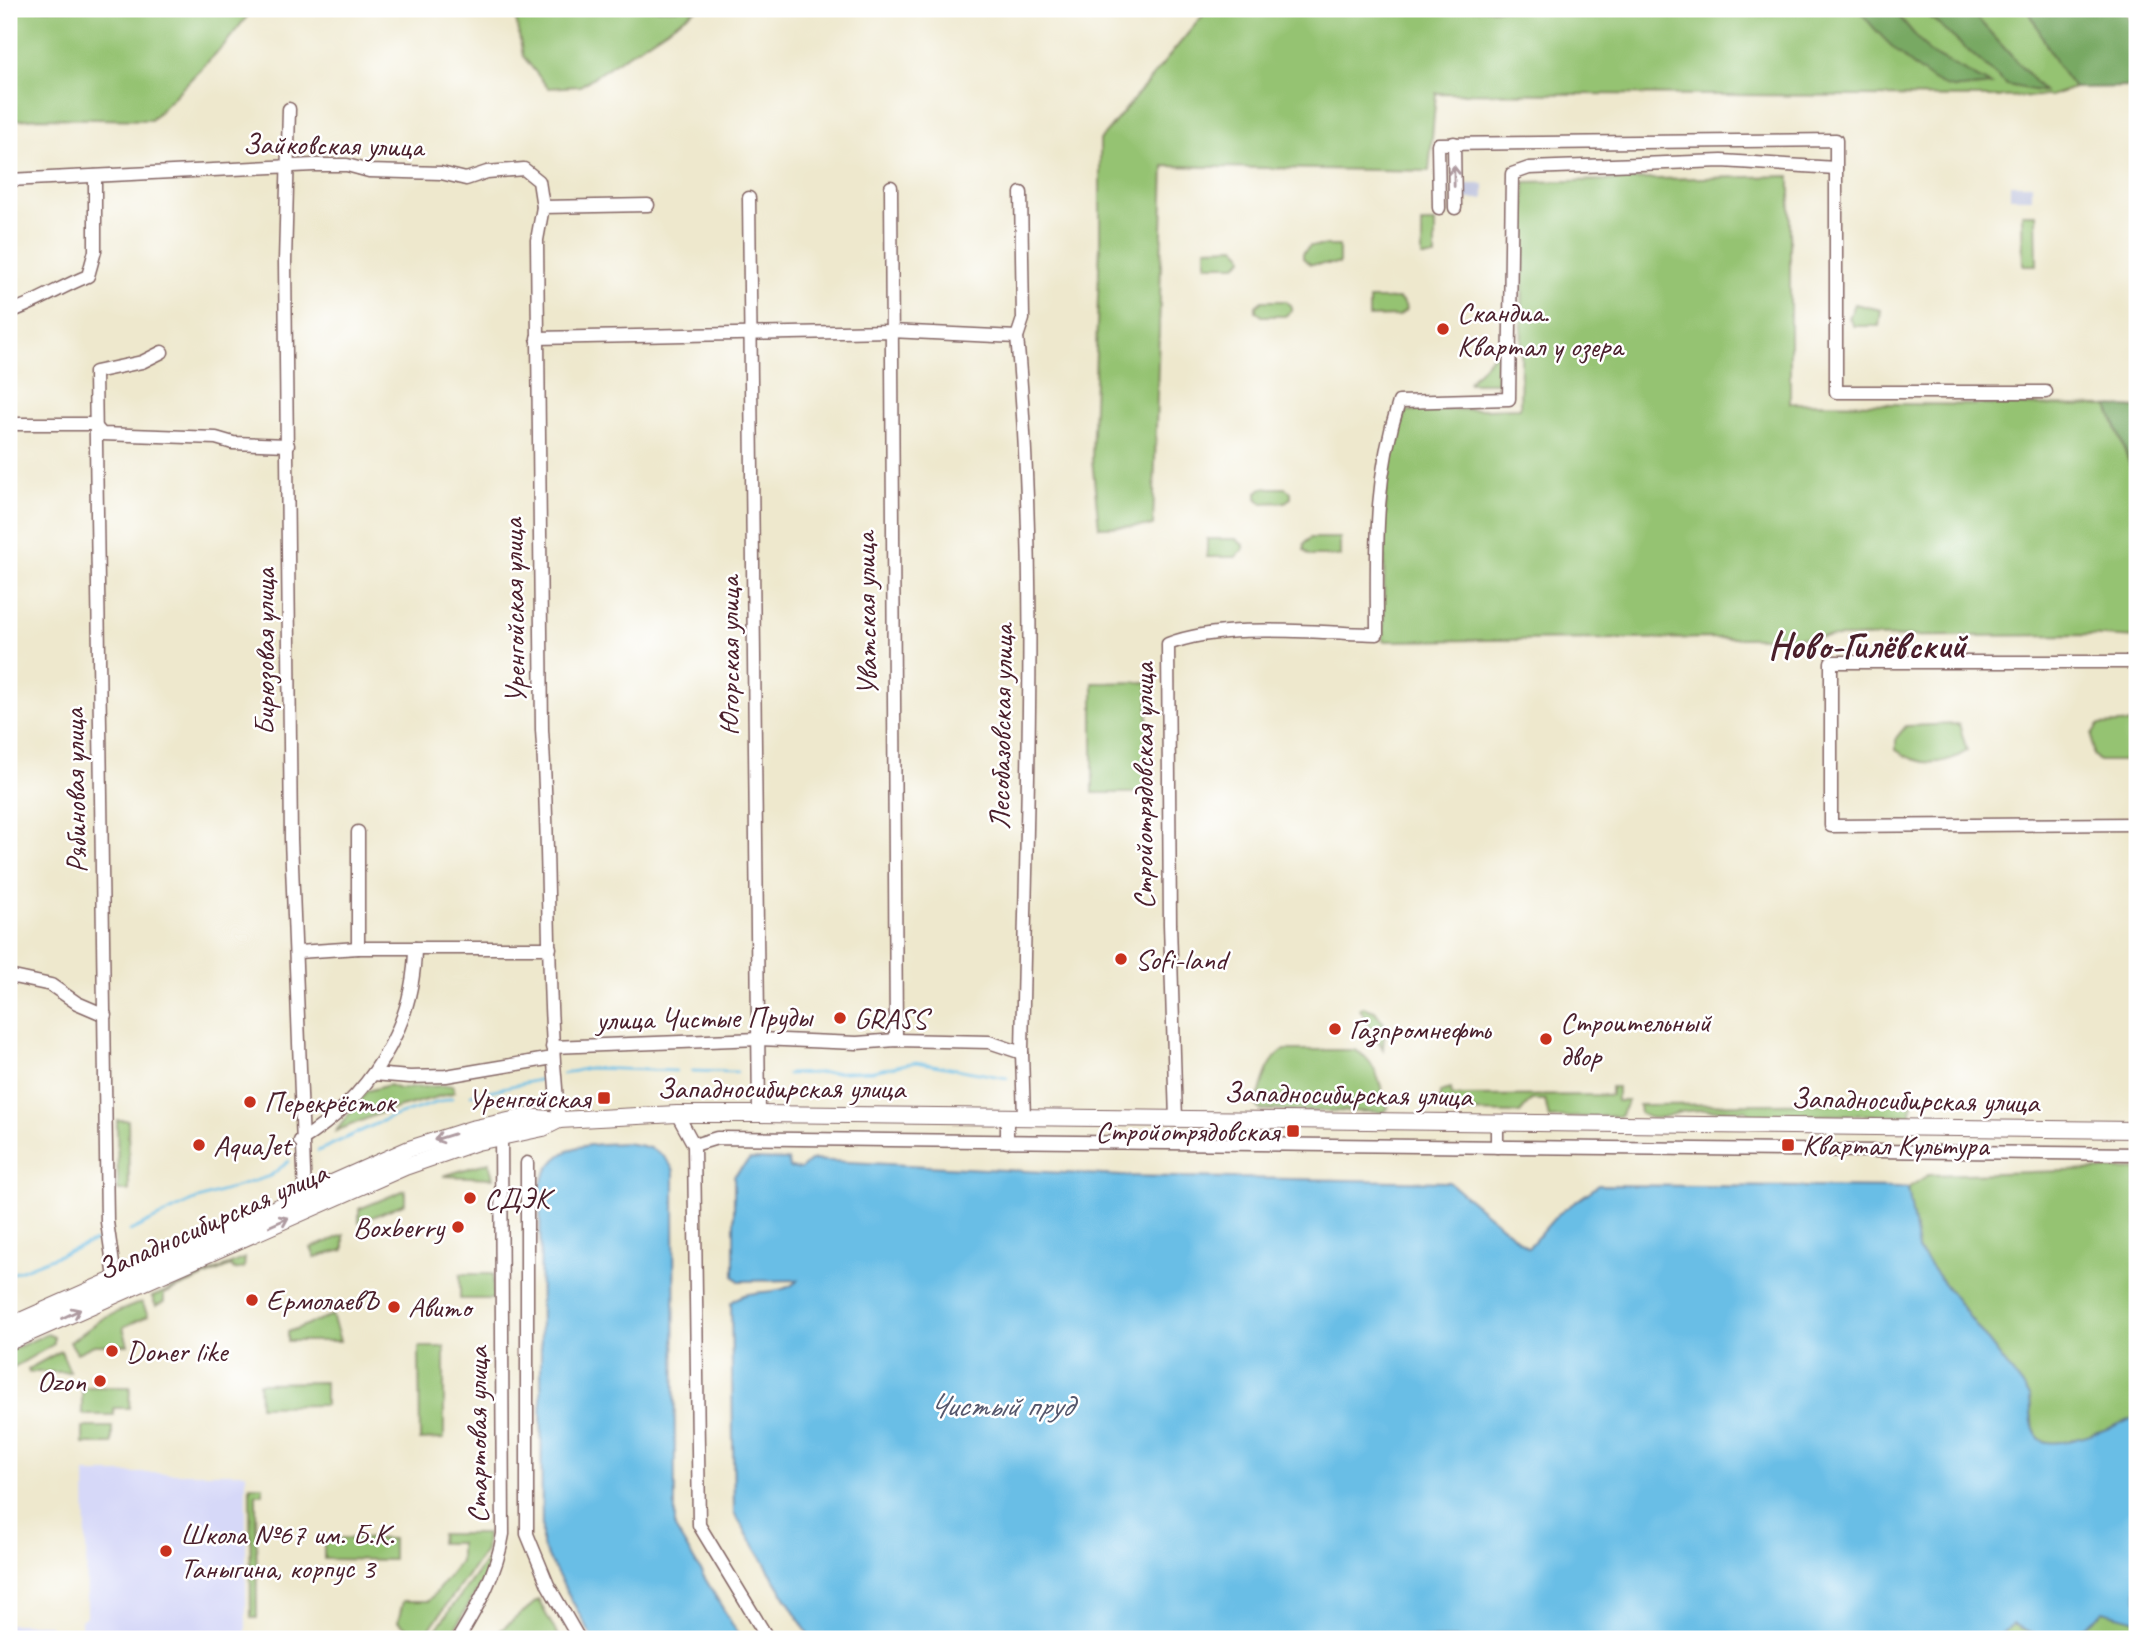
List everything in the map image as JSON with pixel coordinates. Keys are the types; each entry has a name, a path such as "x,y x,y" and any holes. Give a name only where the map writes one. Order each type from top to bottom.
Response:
{"main road":[{"name":"Западносибирская улица","path":"9,1342 405,1167 477,1142 527,1117 559,1119 759,1114 1308,1123 2137,1130"},
{"name":"Западносибирская улица","path":"9,1326 409,1149 501,1130"}],"street":[{"name":"Бирюзовая улица","path":"289,108 285,262 291,839 298,952 300,1141 305,1196"},
{"path":"1439,208 1438,144 1836,140 1836,392 2046,392"},
{"path":"1454,144 1455,208"},
{"name":"Стройотрядовская улица","path":"1176,1120 1170,924 1168,644 1191,635 1228,632 1377,634 1377,501 1385,445 1399,402 1509,399 1513,174 1529,168 1722,161 1836,168"},
{"name":"Зайковская улица","path":"9,180 347,165 369,171 441,173 466,178 487,172 524,169 539,181 543,207"},
{"path":"9,312 36,304 64,285 88,276 95,251 94,176"},
{"name":"Уватская улица","path":"891,187 896,1040"},
{"name":"Лесобазовская улица","path":"1021,193 1023,319 1017,337 1028,529 1030,660 1022,1053 1024,1118"},
{"name":"Югорская улица","path":"749,198 759,1114"},
{"path":"543,207 648,205"},
{"name":"Уренгойская улица","path":"543,207 537,240 541,730 547,800 552,1053 559,1119"},
{"path":"537,338 890,331 1017,337"},
{"name":"Рябиновая улица","path":"115,1278 107,1222 94,372 142,362 162,352"},
{"path":"9,424 93,424 102,434 216,438 233,443 288,445"},
{"path":"2137,662 1831,662 1831,826 2137,824"},
{"path":"358,832 358,948"},
{"path":"298,952 358,948 550,948"},
{"path":"300,1141 327,1124 358,1095 373,1074 406,1013 414,977 415,948"},
{"path":"9,976 51,985 78,1003 105,1015"},
{"name":"улица Чистые Пруды","path":"373,1074 446,1076 552,1053 759,1039 857,1043 896,1040 989,1042 1022,1053"},
{"path":"677,1114 694,1145 699,1525 768,1639"},
{"path":"837,1115 837,1140"},
{"path":"917,1116 917,1141"},
{"path":"1007,1118 1007,1142"},
{"path":"1303,1144 1308,1123"},
{"path":"1497,1124 1497,1147"},
{"path":"1686,1127 1686,1150"},
{"name":"Стартовая улица","path":"458,1639 485,1592 497,1563 503,1534 501,1130"},
{"path":"694,1145 717,1138 2137,1154"},
{"path":"527,1163 527,1534 548,1585 579,1639"}],"shaded area":[{"path":"1461,184 1484,184 1484,199 1461,199"},
{"path":"2010,184 2032,184 2032,198 2010,198"},
{"name":"Школа №67 им. Б.К. Таныгина, корпус 3","path":"85,1473 246,1473 246,1639 81,1639 81,1620 87,1616"},
{"path":"9,1624 50,1624 50,1639 9,1639"}],"green space":[{"path":"9,9 253,9 225,44 151,120 39,118 9,121"},
{"path":"514,9 697,9 580,86 548,88 523,56"},
{"path":"1208,9 2028,9 2057,65 2074,88 2050,96 1990,97 1436,93 1429,171 1164,166 1153,526 1099,527 1092,459 1100,242 1100,140"},
{"path":"1859,9 1893,9 1929,52 1991,85 1953,88 1942,85 1916,68 1888,43"},
{"path":"1921,9 1969,9 2044,92 2007,85"},
{"path":"2028,9 2124,9 2137,33 2137,87 2074,88 2057,65"},
{"path":"1790,176 1790,403 2108,406 2137,484 2137,638 2084,635 1383,641 1386,474 1406,411 1520,408 1525,182"},
{"path":"2022,214 2036,214 2037,265 2023,265"},
{"path":"1422,223 1435,223 1435,257 1422,257"},
{"path":"1310,246 1339,246 1339,264 1310,264 1303,258 1303,253"},
{"path":"1236,247 1242,253 1243,259 1236,265 1206,265 1206,248"},
{"path":"1369,299 1399,299 1406,310 1399,316 1369,317"},
{"path":"1262,301 1285,301 1291,306 1291,311 1285,316 1262,316 1256,311 1256,306"},
{"path":"1855,304 1881,310 1879,326 1854,326 1849,318"},
{"path":"1497,351 1497,383 1468,383 1494,354"},
{"path":"2108,406 2137,408 2137,484 2136,480"},
{"path":"1262,488 1285,488 1291,492 1291,498 1285,502 1262,503 1257,498 1257,492"},
{"path":"1310,538 1340,538 1340,556 1310,556 1304,550 1304,544"},
{"path":"1207,539 1236,539 1243,545 1243,550 1236,557 1207,557"},
{"path":"1148,682 1148,793 1093,793 1093,683"},
{"path":"2137,723 2137,761 2099,761 2093,755 2092,734 2098,725"},
{"path":"1959,724 1967,751 1949,760 1923,762 1896,750 1896,738 1906,726"},
{"path":"1363,1007 1375,1011 1385,1025 1383,1049 1360,1009"},
{"path":"1284,1050 1354,1050 1373,1067 1388,1108 1383,1112 1260,1110 1256,1106 1266,1075 1273,1061"},
{"path":"389,1085 399,1089 452,1085 455,1092 383,1112 336,1131 367,1091"},
{"path":"1611,1087 1617,1087 1617,1101 1628,1101 1620,1116 1549,1118 1545,1100 1531,1100 1520,1113 1450,1112 1440,1105 1440,1092 1451,1089 1452,1096 1611,1095"},
{"path":"1912,1103 1911,1115 1752,1115 1746,1110 1710,1110 1682,1112 1658,1118 1640,1113 1639,1105"},
{"path":"117,1120 128,1120 129,1191 118,1191"},
{"path":"489,1162 493,1178 443,1176"},
{"path":"2137,1169 2137,1417 2072,1440 2047,1442 2039,1438 2034,1429 2030,1396 1918,1250 1908,1188 1928,1175"},
{"path":"405,1190 405,1203 359,1223 359,1209"},
{"path":"344,1235 344,1250 315,1257 311,1248"},
{"path":"245,1258 244,1268 234,1270 230,1266 164,1294 164,1302 156,1306 152,1297"},
{"path":"460,1274 493,1274 493,1299 460,1299"},
{"path":"142,1302 148,1316 123,1327 128,1345 94,1345 77,1353 70,1342 105,1317"},
{"path":"332,1315 340,1341 288,1341 288,1332"},
{"path":"47,1334 54,1337 54,1344 9,1370 9,1351"},
{"path":"419,1347 444,1347 444,1439 420,1440"},
{"path":"61,1351 70,1372 29,1372 28,1369"},
{"path":"325,1382 325,1405 260,1406 259,1383"},
{"path":"82,1387 130,1387 129,1408 114,1408 114,1415 85,1415 82,1412"},
{"path":"83,1427 112,1427 112,1444 83,1444"},
{"path":"9,1466 13,1470 12,1552 9,1552"},
{"path":"250,1486 263,1486 263,1494 256,1494 257,1618 251,1618"},
{"path":"441,1534 486,1534 485,1551 423,1638 398,1622 403,1601 429,1601 460,1562 460,1543 440,1543"},
{"path":"496,1534 485,1576 449,1639 429,1639 490,1555"},
{"path":"324,1538 393,1539 393,1560 324,1559"},
{"path":"538,1600 560,1639 490,1639"},
{"path":"2103,1611 2137,1620 2137,1639 2070,1639"},
{"path":"2012,1624 2048,1639 1998,1639"}],"water":[{"path":"625,1143 660,1153 674,1171 675,1528 741,1639 593,1639 542,1546 540,1187 546,1172 562,1154 584,1146"},
{"name":"Чистый пруд","path":"750,1159 788,1160 789,1168 801,1169 811,1160 1122,1176 1449,1182 1528,1248 1557,1215 1599,1185 1908,1188 1918,1250 2030,1396 2032,1424 2039,1438 2047,1442 2072,1440 2137,1417 2137,1620 2103,1611 2070,1639 2048,1639 2012,1624 1998,1639 811,1639 734,1513 731,1303 747,1294 791,1286 798,1280 739,1281 734,1276 734,1176"}],"waterway":[{"path":"787,1074 873,1071 916,1062 1007,1078"},
{"path":"562,1074 588,1068 676,1071"},
{"path":"692,1071 737,1072"},
{"path":"471,1095 547,1078"},
{"path":"318,1151 391,1117 452,1098"},
{"path":"130,1231 192,1201 270,1176 289,1161"},
{"path":"9,1275 95,1241"}],"place":[{"name":"Скандиа. Квартал у озера","path":"1443,329"},
{"name":"Sofi-land","path":"1121,959"},
{"name":"GRASS","path":"840,1018"},
{"name":"Газпромнефть","path":"1335,1029"},
{"name":"Строительный двор","path":"1546,1039"},
{"name":"Уренгойская","path":"604,1098"},
{"name":"Перекрёсток","path":"250,1102"},
{"name":"Стройотрядовская","path":"1293,1131"},
{"name":"AquaJet","path":"199,1145"},
{"name":"Квартал Культура","path":"1788,1145"},
{"name":"СДЭК","path":"470,1198"},
{"name":"Boxberry","path":"458,1227"},
{"name":"ЕрмолаевЪ","path":"252,1300"},
{"name":"Авито","path":"394,1307"},
{"name":"Doner like","path":"112,1351"},
{"name":"Ozon","path":"100,1381"},
{"name":"Школа №67 им. Б.К. Таныгина, корпус 3","path":"166,1551"}],"district":[{"name":"Ново-Гилёвский","path":"1867,645"}]}
